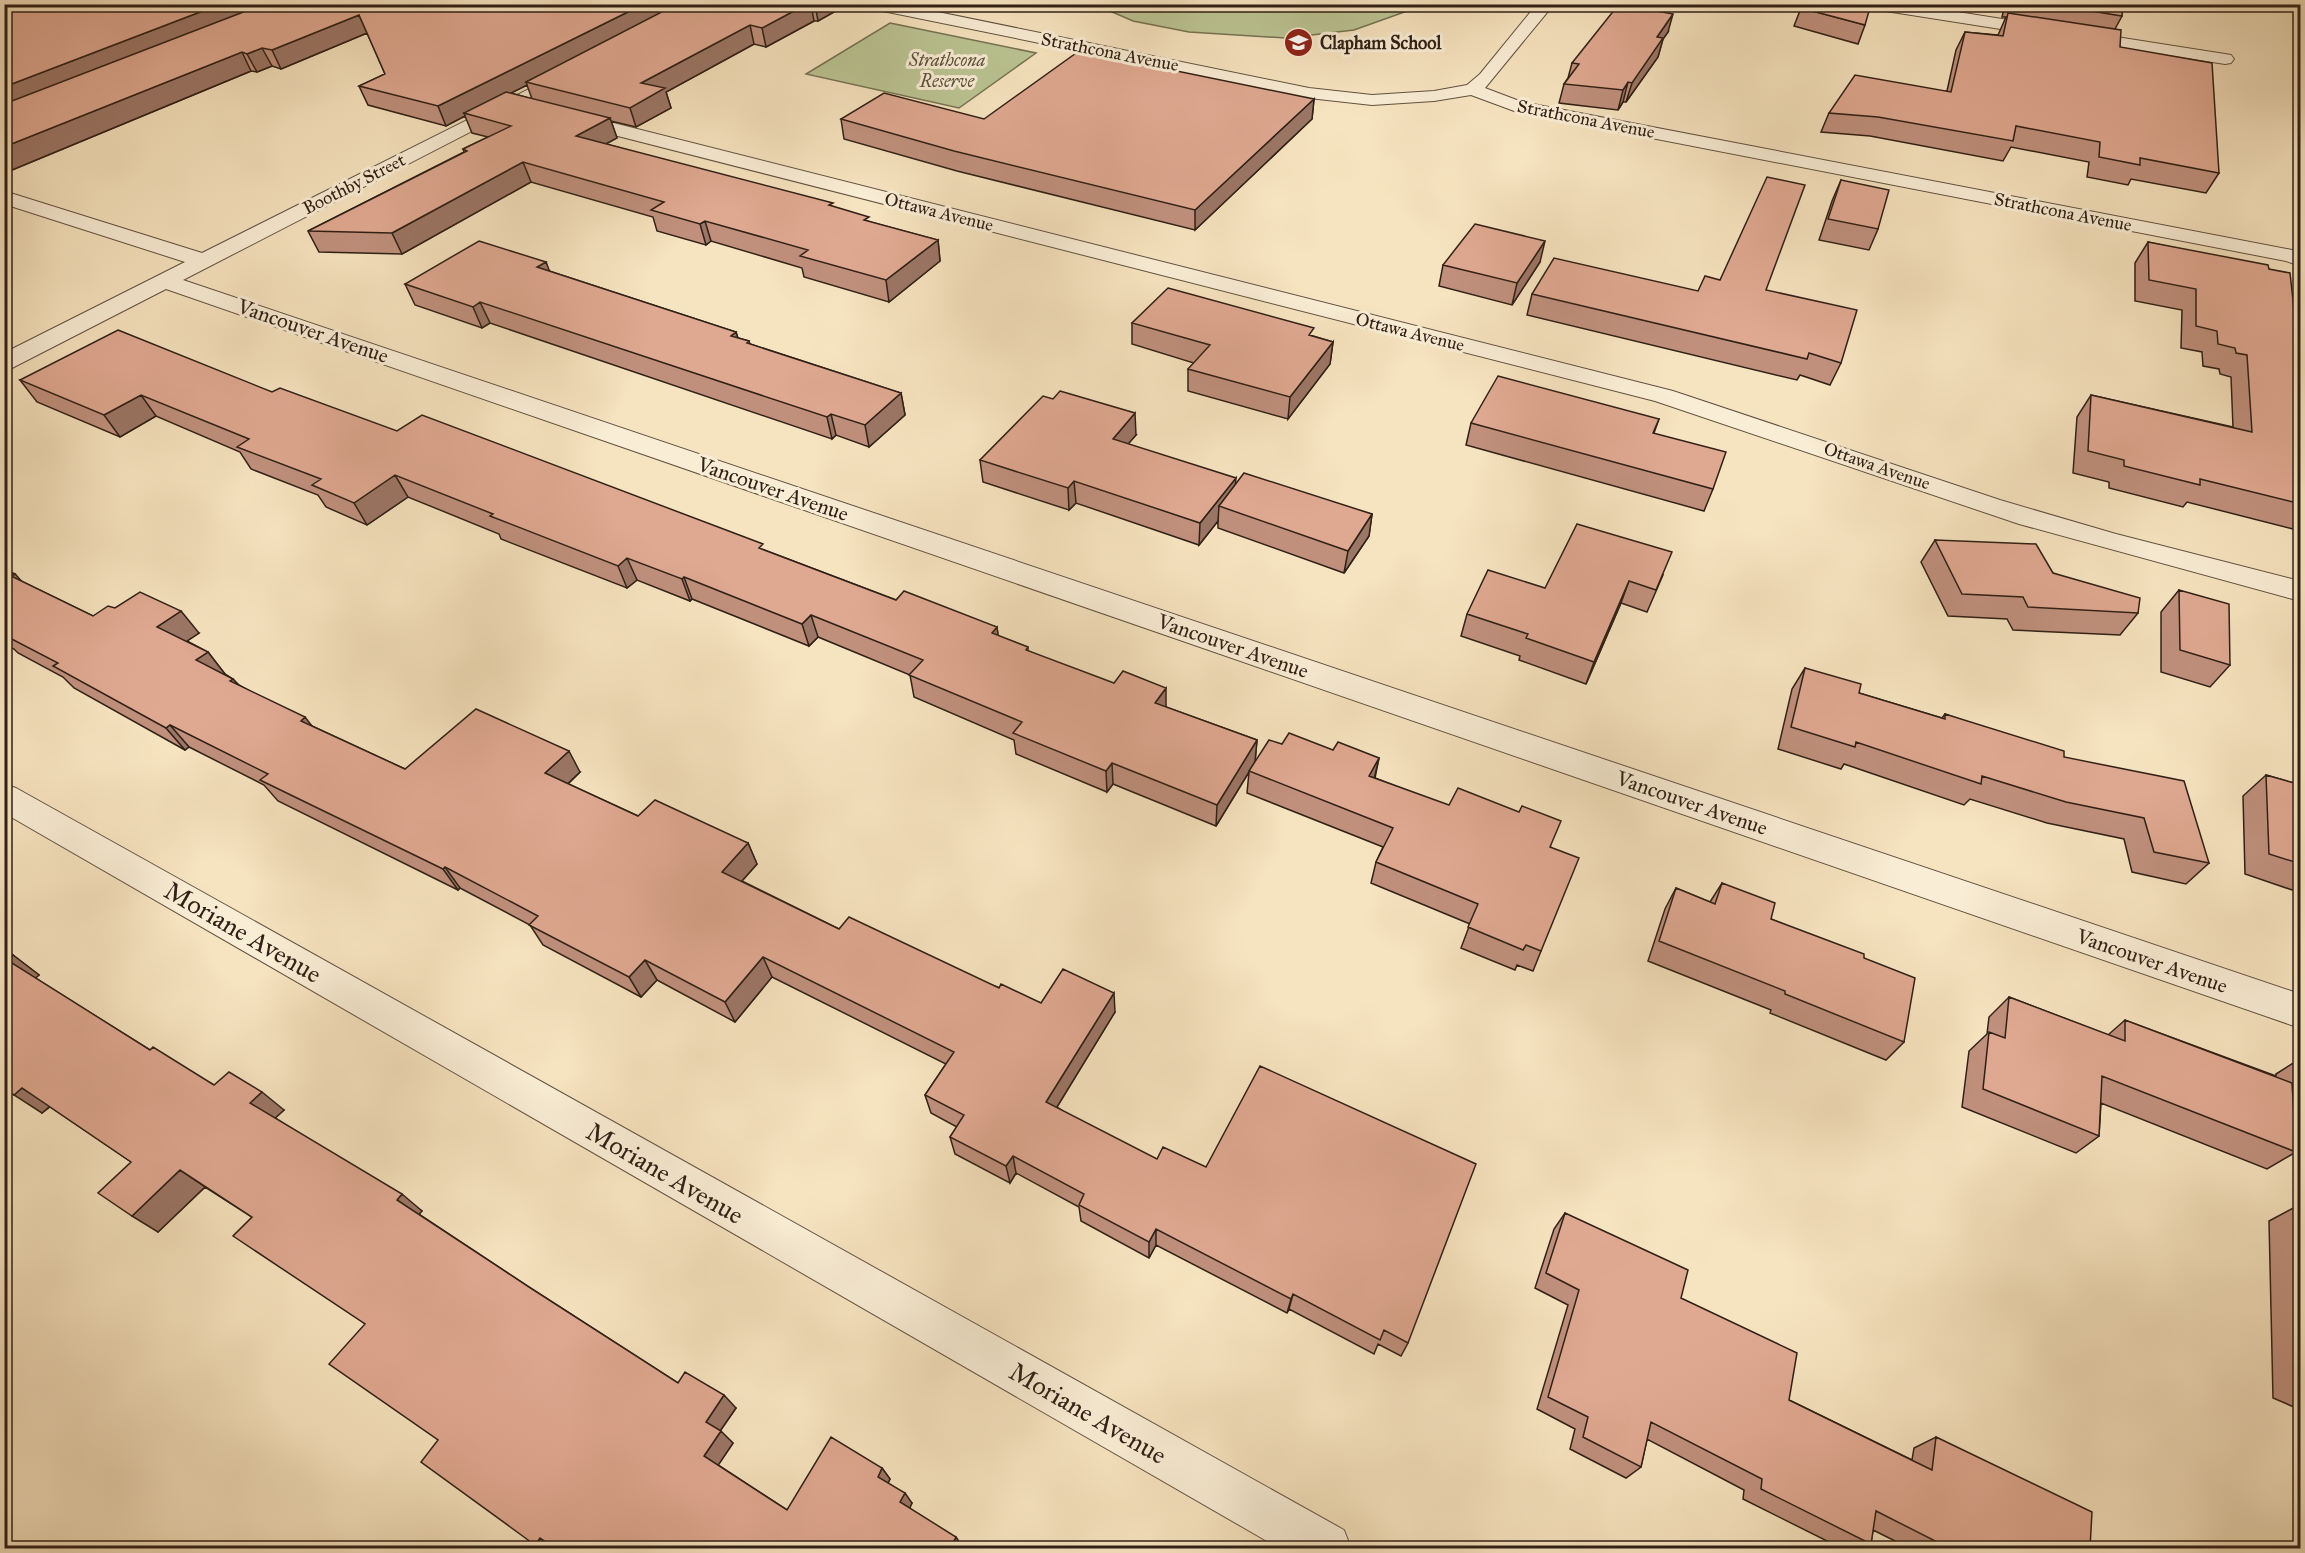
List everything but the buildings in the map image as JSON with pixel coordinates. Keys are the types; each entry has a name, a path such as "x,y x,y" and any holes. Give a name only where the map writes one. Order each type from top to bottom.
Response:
{"street":[{"name":"Strathcona Avenue","path":"873,4 1309,93 1372,100 1434,96 1473,89 1517,107 2292,256 2301,260"},
{"path":"1473,89 1485,78 1546,4"},
{"path":"1873,4 2225,59"},
{"name":"Boothby Street","path":"4,363 582,67"},
{"name":"Ottawa Avenue","path":"511,103 1664,396 1734,416 2044,522 2301,591"},
{"path":"4,197 203,261"},
{"name":"Vancouver Avenue","path":"165,281 2301,1011"},
{"name":"Moriane Avenue","path":"4,797 1326,1548"}],"green space":[{"path":"1096,5 1424,5 1354,30 1286,38 1189,32 1133,21"},
{"name":"Strathcona Reserve","path":"890,23 1036,53 959,108 806,74"}],"place":[{"name":"Clapham School","path":"1299,43"}]}
